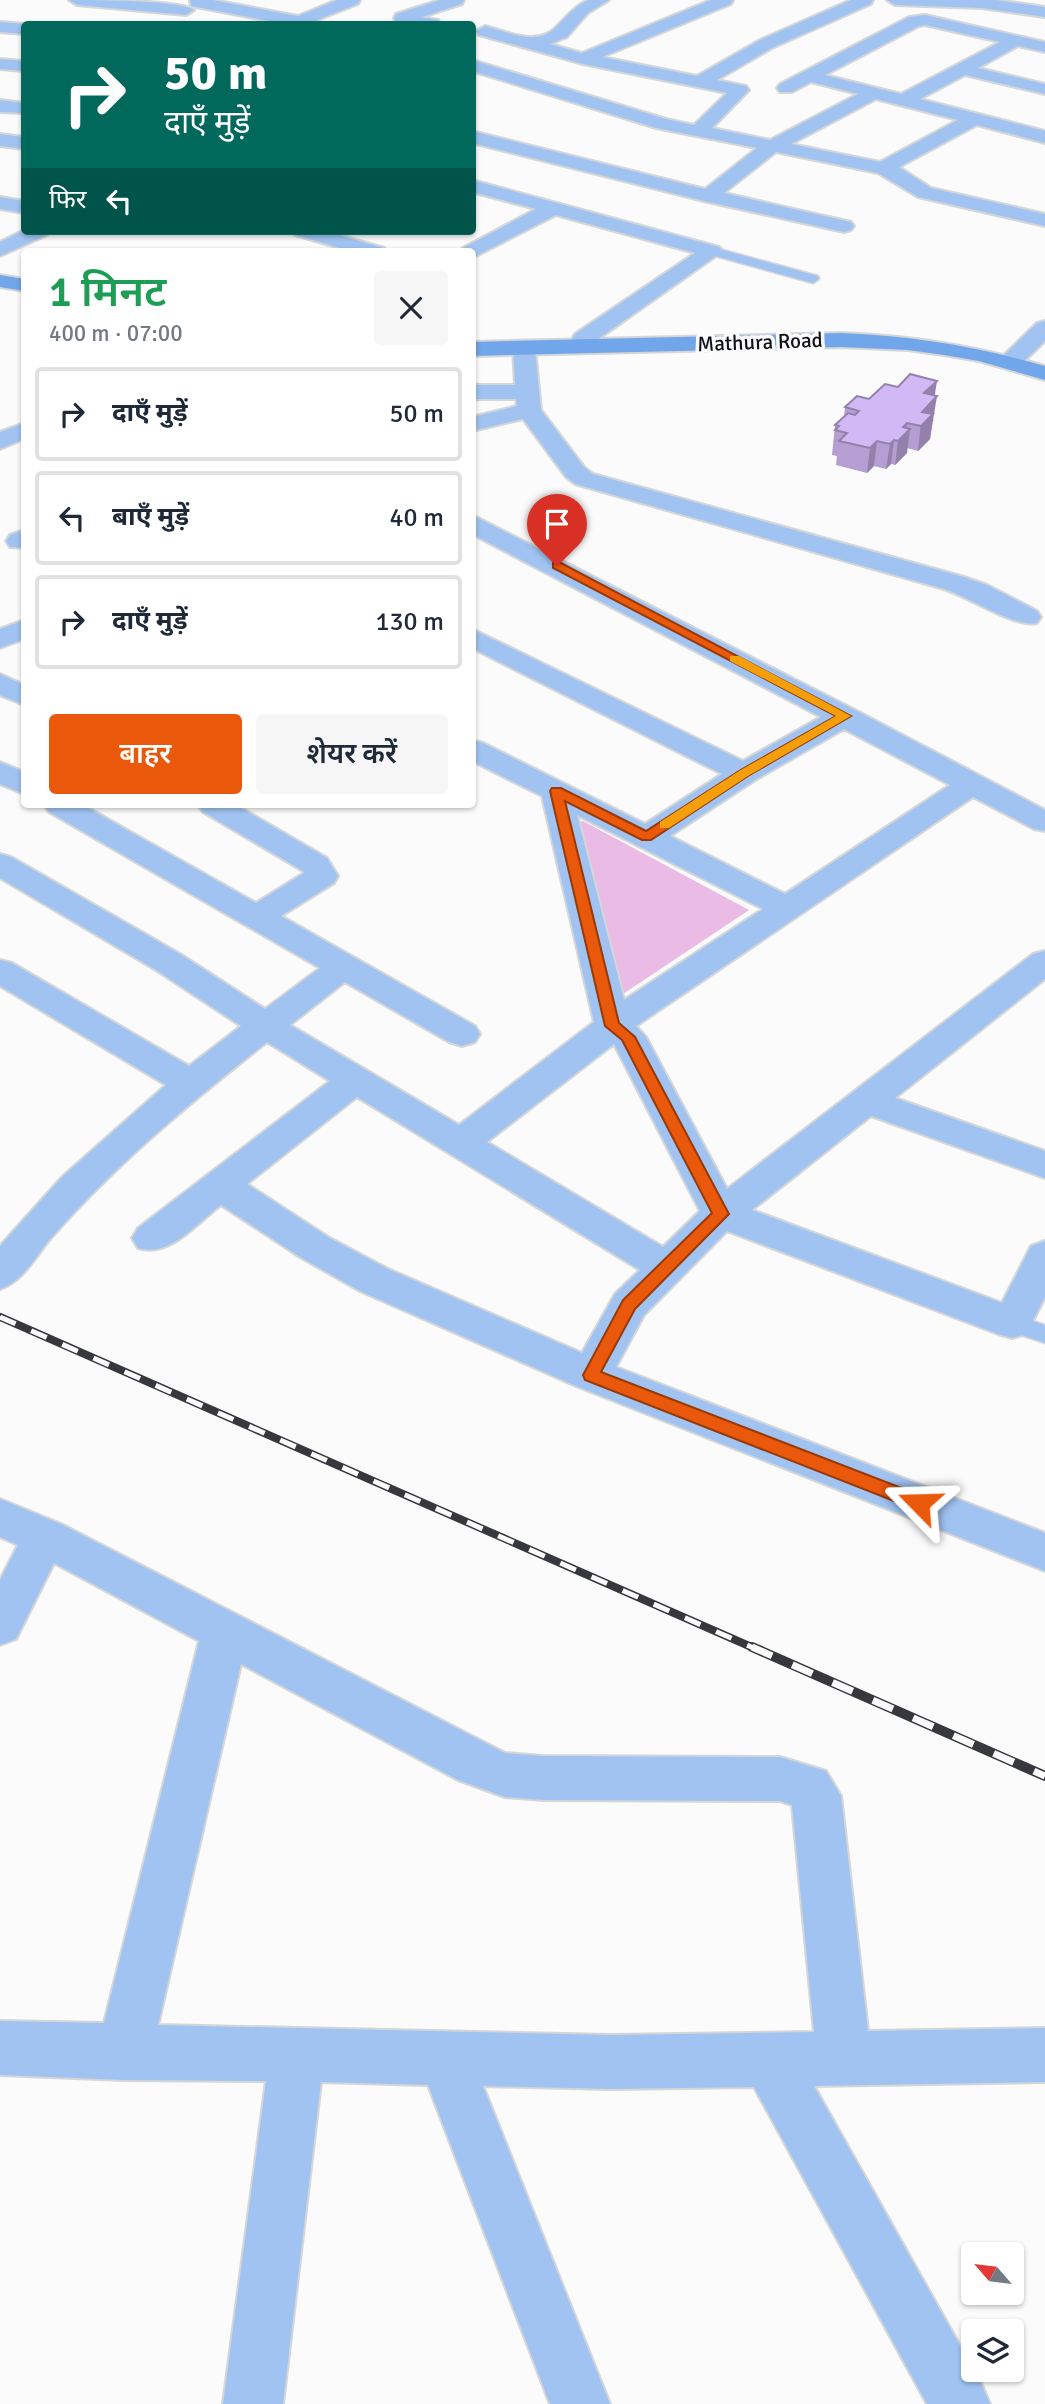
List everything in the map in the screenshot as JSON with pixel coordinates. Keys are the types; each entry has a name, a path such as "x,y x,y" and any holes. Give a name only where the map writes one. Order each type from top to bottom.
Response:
{"main road":[{"path":"0,281 21,284"},
{"path":"0,294 21,298"},
{"name":"Mathura Road","path":"476,342 791,331 883,331 934,336 1015,358 1045,373"},
{"name":"Mathura Road","path":"476,349 841,340 908,343 1045,361"}],"street":[{"path":"77,0 183,14 266,21"},
{"path":"308,21 352,0"},
{"path":"417,21 402,18 456,0"},
{"path":"534,46 561,33 582,9 601,0"},
{"path":"583,59 725,0"},
{"path":"700,82 766,44 865,0"},
{"path":"895,0 965,1 1045,12"},
{"path":"786,88 965,1"},
{"path":"478,34 502,17"},
{"path":"920,21 1045,47"},
{"path":"0,27 21,29"},
{"path":"478,34 583,59 740,90 697,132"},
{"path":"903,101 1017,40"},
{"path":"498,73 554,51"},
{"path":"0,64 21,66"},
{"path":"476,66 540,88 697,132 883,168 903,175 917,190 1045,220"},
{"path":"961,69 1045,89"},
{"path":"808,76 1045,136"},
{"path":"708,196 772,146 874,93"},
{"path":"0,106 21,108"},
{"path":"883,168 975,119"},
{"path":"476,137 708,196 844,226"},
{"path":"0,141 21,143"},
{"path":"476,187 712,251"},
{"path":"1014,213 1035,201"},
{"path":"0,203 21,206"},
{"path":"476,249 554,208"},
{"path":"0,250 32,235"},
{"path":"316,235 363,248"},
{"path":"583,339 712,251"},
{"path":"1015,358 1045,328"},
{"path":"524,349 527,401 575,472 584,479 954,583 977,591 1027,617"},
{"path":"476,393 527,401"},
{"path":"476,422 527,401"},
{"path":"0,442 21,432"},
{"path":"476,525 1045,822"},
{"path":"476,555 509,540"},
{"path":"0,640 21,630"},
{"path":"476,639 744,773"},
{"path":"0,683 21,694"},
{"path":"647,837 744,773 845,716"},
{"path":"476,751 787,908"},
{"path":"0,771 21,783"},
{"path":"460,1144 613,1026 972,784"},
{"path":"556,791 613,1026 628,1037 721,1214 1028,1329 1045,1256"},
{"path":"65,808 462,1034"},
{"path":"219,808 316,865 321,876 258,916"},
{"path":"0,864 168,962 266,1026 666,1266"},
{"path":"7,1254 74,1186 192,1084 344,966"},
{"path":"0,972 192,1084"},
{"path":"591,1375 629,1305 721,1214 866,1101 1040,974"},
{"path":"152,1238 355,1080"},
{"path":"866,1101 1045,1165"},
{"path":"221,1186 314,1247 374,1280 591,1375 1045,1552"},
{"path":"0,1517 45,1537 475,1764 505,1775 543,1778 779,1779 809,1787 816,1796 844,2059"},
{"path":"0,1625 45,1537"},
{"path":"124,2053 225,1632"},
{"path":"0,2048 124,2053 610,2062 1045,2055"},
{"path":"253,2404 297,2055"},
{"path":"444,2057 580,2404"},
{"path":"769,2060 960,2404"}],"lane":[{"path":"712,251 813,279"}],"shaded area":[{"path":"583,821 749,910 620,996 576,823"}],"building":[{"path":"910,374 937,381 924,393 937,396 922,412 933,414 921,426 907,423 903,427 910,429 898,441 894,440 890,444 877,441 870,448 839,441 847,433 835,430 839,426 835,425 848,413 855,415 859,411 845,407 857,396 869,399 885,384 898,387"}],"railway":[{"path":"0,1317 756,1649"},
{"path":"752,1647 1045,1776"}],"slow traffic":[{"path":"664,825 744,773 845,716 735,658"}],"route":[{"path":"557,566 845,716 744,773 647,837 556,791 613,1026 628,1037 721,1214 629,1305 591,1375 919,1503"}]}
